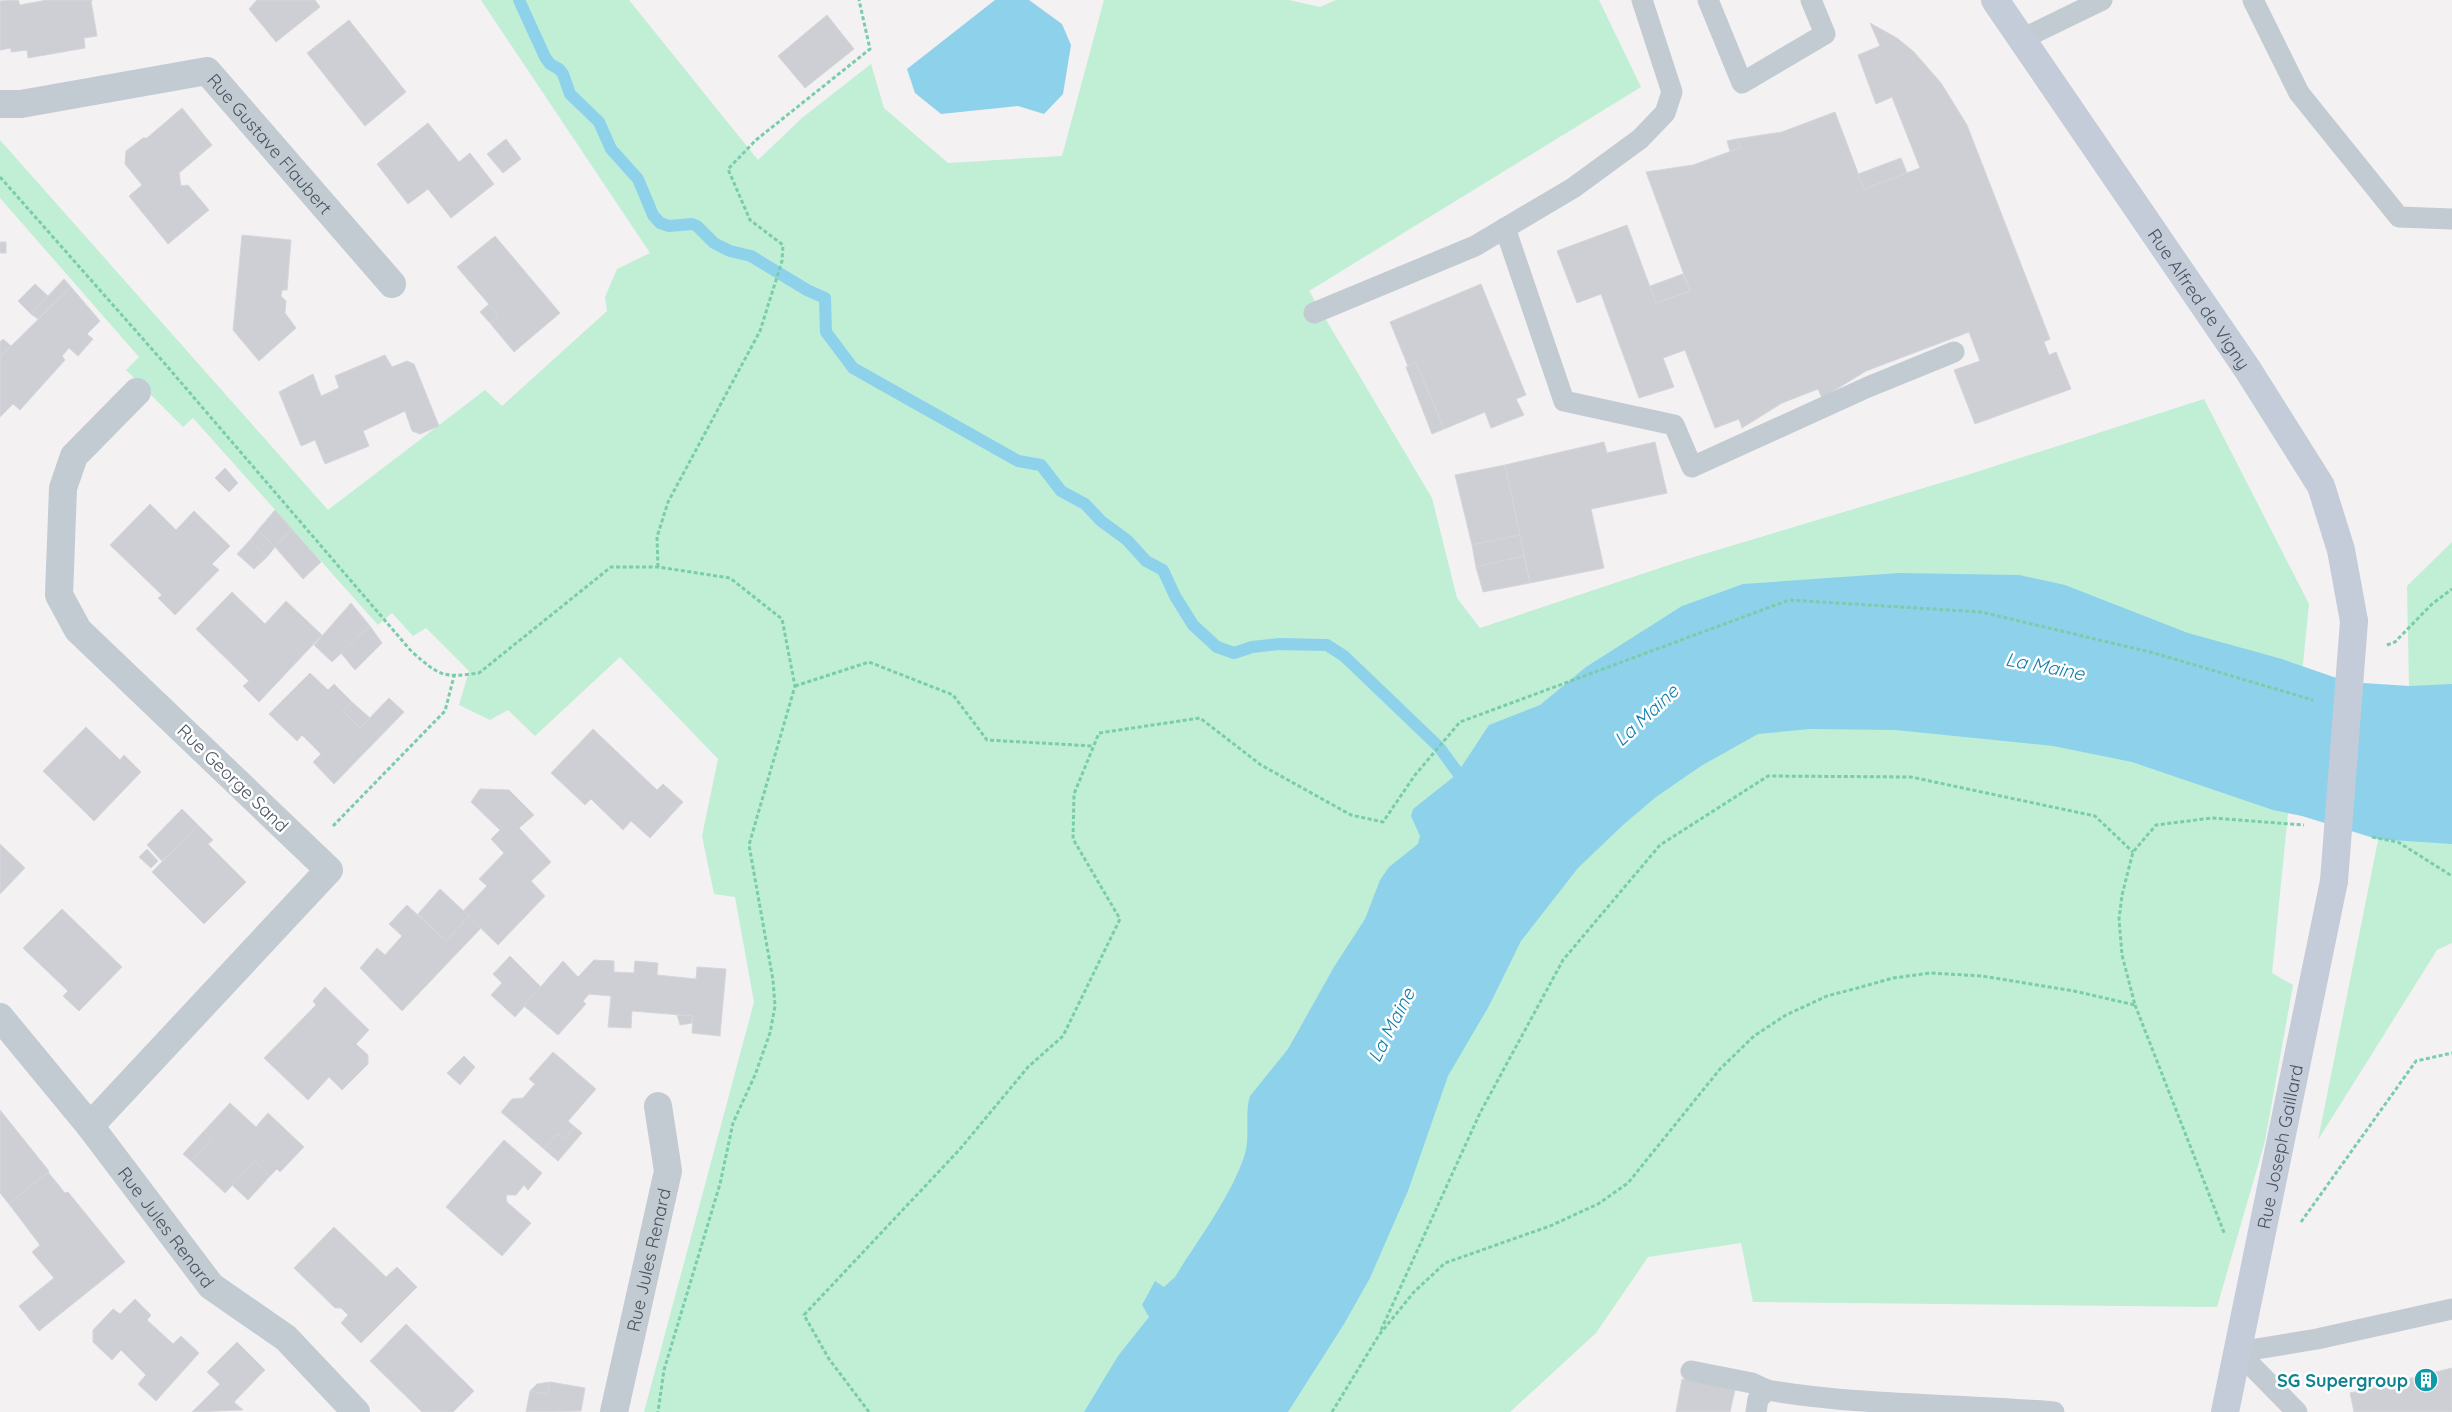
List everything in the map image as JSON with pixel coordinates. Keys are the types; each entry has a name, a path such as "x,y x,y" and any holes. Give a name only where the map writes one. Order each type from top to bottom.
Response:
{"main road":[{"name":"Rue Alfred de Vigny","path":"1995,0 2248,370 2321,486 2341,550 2354,621 2347,709"},
{"name":"Rue Joseph Gaillard","path":"2226,1412 2334,881 2347,709"}],"street":[{"name":"Rue Gustave Flaubert","path":"0,104 21,104 207,71 392,284"},
{"name":"Rue George Sand","path":"90,1126 329,870 78,630 59,595 63,488 74,456 137,392"},
{"name":"Rue Jules Renard","path":"0,1017 90,1126 211,1286 286,1338 356,1412"},
{"name":"Rue Jules Renard","path":"614,1412 668,1171 658,1106"}],"lane":[{"path":"1314,313 1475,246 1581,182 1640,139 1665,113 1672,92 1642,0"},
{"path":"1708,0 1742,83 1825,34 1811,0"},
{"path":"2022,39 2102,0"},
{"path":"2253,0 2299,93 2399,217 2452,219"},
{"path":"1505,228 1564,401 1674,424 1692,467 1868,387 1954,352"},
{"path":"2238,1352 2318,1339 2452,1309"},
{"path":"2238,1352 2297,1412"},
{"path":"1690,1372 1752,1383 1767,1390 1837,1400 1998,1407 2054,1412"},
{"path":"1756,1412 1758,1399 1767,1390"}],"path":[{"path":"658,566 657,537 668,502 760,331 782,261 782,245 750,220 728,169 756,140 870,49 859,0"},
{"path":"0,177 166,365 412,652 436,672 454,676 479,672 611,567 658,566 730,578 782,619 795,686 749,845 773,980 775,1006 755,1075 733,1123 720,1184 664,1370 658,1412"},
{"path":"2350,662 2395,642 2432,604 2452,589"},
{"path":"869,1412 829,1358 804,1315 960,1149 1028,1068 1063,1036 1120,919 1073,839 1074,794 1099,733 1200,718 1261,765 1351,815 1383,822 1415,775 1460,722 1789,600 1981,612 2154,654 2347,709"},
{"path":"795,686 869,662 953,695 987,740 1093,746"},
{"path":"308,851 445,711 454,676"},
{"path":"1332,1412 1379,1335 1480,1113 1564,960 1660,845 1768,776 1911,777 2095,816 2133,852"},
{"path":"2156,825 2133,852 2122,895 2119,919 2122,955 2134,1004 2228,1242"},
{"path":"1379,1335 1414,1292 1445,1263 1550,1226 1598,1204 1628,1183 1720,1069 1754,1036 1786,1015 1827,996 1893,978 1931,973 1982,976 2074,991 2134,1004"},
{"path":"2301,1223 2416,1061 2452,1053"}],"green space":[{"path":"481,0 629,0 758,160 802,118 871,64 884,108 948,163 1062,156 1104,0 1289,0 1320,7 1336,0 1599,0 1641,87 1309,291 1432,498 1457,598 1480,628 1684,560 1967,475 2204,399 2309,604 2272,973 2293,985 2265,1141 2217,1307 1753,1302 1741,1243 1648,1257 1596,1333 1510,1412 644,1412 754,1002 735,897 714,894 702,836 718,759 620,657 535,736 508,710 490,720 459,705 469,671 426,628 413,636 392,613 378,625 193,418 183,427 126,370 139,357 0,198 0,140 328,510 485,390 502,406 607,311 605,297 617,269 650,253"},
{"path":"2452,542 2452,943 2437,950 2318,1140 2409,686 2407,586"}],"water":[{"path":"995,0 1029,0 1062,24 1071,45 1063,94 1044,114 1018,106 941,114 915,93 907,69"},
{"name":"La Maine","path":"1899,573 2019,575 2065,585 2188,633 2282,659 2348,682 2409,686 2452,684 2452,844 2377,839 2302,816 2273,810 2132,762 2053,746 1895,730 1810,729 1758,734 1701,766 1656,797 1623,825 1578,868 1521,941 1489,1006 1448,1076 1408,1191 1370,1278 1344,1324 1288,1412 1084,1412 1118,1356 1149,1317 1142,1305 1155,1281 1164,1287 1175,1277 1230,1189 1246,1149 1250,1096 1288,1049 1334,967 1365,919 1380,880 1389,867 1418,844 1420,836 1411,816 1413,809 1456,775 1489,725 1540,705 1586,667 1682,606 1743,584"}],"building":[{"path":"18,0 20,5 47,0 93,0 91,1 97,36 84,38 85,48 28,58 27,50 11,52 11,48 0,50 0,1"},
{"path":"257,0 315,0 320,7 276,42 249,9"},
{"path":"827,15 854,49 805,88 778,56"},
{"path":"349,20 406,92 365,126 307,53"},
{"path":"1870,23 1897,38 1914,52 1941,83 1967,125 2050,339 2044,342 2049,355 2056,352 2071,389 1975,424 1954,370 1980,361 1969,332 1866,371 1822,398 1818,389 1782,403 1742,428 1739,419 1715,428 1685,350 1663,358 1674,387 1639,398 1601,294 1577,303 1557,251 1627,225 1656,303 1690,291 1646,172 1693,165 1740,148 1736,139 1782,132 1835,112 1864,189 1920,168 1892,97 1876,104 1858,55 1880,46"},
{"path":"182,108 212,145 179,173 181,186 188,185 209,210 168,244 129,196 142,185 125,164 126,151 143,138 147,138"},
{"path":"428,123 459,162 470,153 494,184 451,218 428,189 408,204 377,164"},
{"path":"506,139 521,159 503,173 487,154"},
{"path":"1736,139 1740,148 1730,151 1727,141"},
{"path":"1901,158 1907,173 1864,189 1858,174"},
{"path":"242,235 291,240 287,290 282,290 281,296 286,301 285,313 296,328 259,361 233,330"},
{"path":"495,236 560,313 514,352 490,323 499,316 457,267"},
{"path":"0,242 6,242 6,253 0,253"},
{"path":"1683,274 1690,291 1656,303 1650,286"},
{"path":"64,279 71,287 38,319 31,314"},
{"path":"35,284 48,296 31,314 18,301"},
{"path":"1481,284 1526,395 1516,399 1524,415 1491,428 1485,412 1444,429 1416,363 1408,366 1390,322"},
{"path":"71,287 100,321 87,334 93,339 78,356 69,348 62,356 65,360 20,410 13,404 0,417 0,357"},
{"path":"489,304 499,316 490,323 480,312"},
{"path":"3,339 11,346 0,357 0,342"},
{"path":"385,355 392,367 407,361 414,364 439,426 420,434 412,431 405,411 363,431 369,446 325,464 315,440 301,446 279,392 313,374 321,396 339,388 335,376"},
{"path":"1416,363 1444,429 1432,434 1406,367"},
{"path":"1604,442 1607,453 1655,442 1667,493 1591,509 1604,568 1530,583 1505,465"},
{"path":"1505,465 1520,535 1472,545 1455,475"},
{"path":"225,468 238,483 229,492 215,478"},
{"path":"150,504 176,530 194,511 230,546 212,564 219,570 175,615 158,598 162,595 110,545"},
{"path":"275,510 292,529 275,547 258,530"},
{"path":"292,529 321,562 303,579 275,547"},
{"path":"258,530 275,547 267,557 250,540"},
{"path":"1520,535 1524,556 1476,567 1472,545"},
{"path":"250,540 267,557 254,569 237,554"},
{"path":"1524,556 1530,583 1483,592 1476,567"},
{"path":"232,592 265,624 286,601 322,635 259,702 243,686 249,681 196,629"},
{"path":"351,603 370,626 332,662 314,645"},
{"path":"370,626 382,643 355,670 341,653"},
{"path":"310,673 328,690 334,684 352,702 343,711 360,728 389,698 404,712 334,784 313,762 321,754 302,735 297,741 269,714"},
{"path":"352,702 370,718 360,728 343,711"},
{"path":"86,727 120,760 124,755 141,772 94,821 43,771"},
{"path":"593,729 657,790 663,784 683,802 650,838 631,821 623,830 591,799 585,805 551,773"},
{"path":"480,789 509,790 534,815 519,828 551,862 531,881 545,896 498,945 463,911 487,886 479,879 504,853 491,839 500,830 471,802"},
{"path":"182,809 198,825 162,861 147,845"},
{"path":"198,825 213,840 208,844 246,882 204,924 152,872"},
{"path":"0,844 25,868 0,894"},
{"path":"147,849 158,861 151,868 139,857"},
{"path":"440,889 469,916 446,941 418,914"},
{"path":"407,905 446,941 469,916 481,928 402,1011 360,968 377,948 385,955 402,936 389,924"},
{"path":"62,909 122,967 79,1011 63,996 68,991 23,948"},
{"path":"510,956 541,987 515,1017 491,995 502,983 493,974"},
{"path":"594,960 614,961 614,972 634,973 635,961 658,963 657,975 696,979 697,967 726,969 720,1036 692,1033 693,1016 632,1011 631,1028 608,1027 611,996 589,994 583,1001 586,1004 558,1035 524,1006 563,961 578,977"},
{"path":"325,987 369,1030 356,1044 368,1055 368,1064 342,1090 329,1077 308,1100 264,1058 316,1005 313,1001"},
{"path":"677,1015 693,1016 692,1023 680,1025"},
{"path":"553,1052 596,1089 568,1121 575,1127 564,1139 557,1134 544,1149 501,1112 512,1099 523,1098 535,1084 529,1079"},
{"path":"464,1056 475,1067 460,1085 447,1073"},
{"path":"230,1103 256,1127 268,1113 304,1147 280,1172 277,1169 270,1176 255,1161 225,1193 191,1161 212,1139 204,1131"},
{"path":"0,1110 49,1171 9,1204 0,1193"},
{"path":"575,1127 582,1133 558,1161 544,1149 557,1134 564,1139"},
{"path":"204,1131 212,1139 191,1161 183,1154"},
{"path":"504,1140 542,1173 528,1190 524,1185 516,1195 506,1195 507,1202 531,1223 502,1256 446,1207"},
{"path":"255,1161 270,1176 248,1200 232,1185"},
{"path":"48,1172 65,1193 68,1192 125,1262 39,1331 19,1306 54,1278 32,1252 40,1245 9,1204"},
{"path":"334,1227 386,1277 397,1267 417,1287 361,1343 341,1323 348,1315 341,1308 335,1308 294,1268"},
{"path":"135,1299 151,1315 147,1320 173,1344 181,1336 199,1353 156,1401 138,1384 146,1375 121,1350 112,1360 93,1342 93,1330 113,1309 120,1314"},
{"path":"406,1324 474,1391 453,1412 422,1412 370,1361"},
{"path":"237,1342 265,1370 234,1402 243,1410 192,1412 220,1384 207,1372"},
{"name":"SG Supergroup","path":"2452,1368 2452,1412 2354,1412 2350,1393"},
{"path":"1682,1379 1735,1390 1730,1412 1676,1412"},
{"path":"550,1382 585,1388 581,1411 526,1412 530,1391 547,1394"},
{"path":"550,1382 547,1394 530,1391 537,1384"}],"waterway":[{"path":"519,0 545,57 550,64 559,69 563,74 570,94 599,122 611,149 638,179 653,215 660,223 669,226 692,224 697,226 714,243 730,251 751,256 807,290 825,298 826,332 853,368 1018,461 1041,465 1061,491 1085,504 1101,521 1127,540 1146,561 1163,570 1175,596 1193,625 1217,647 1234,653 1252,647 1279,644 1327,645 1344,656 1439,747 1458,773 1471,783"}],"place":[{"name":"SG Supergroup","path":"2426,1380"}]}
